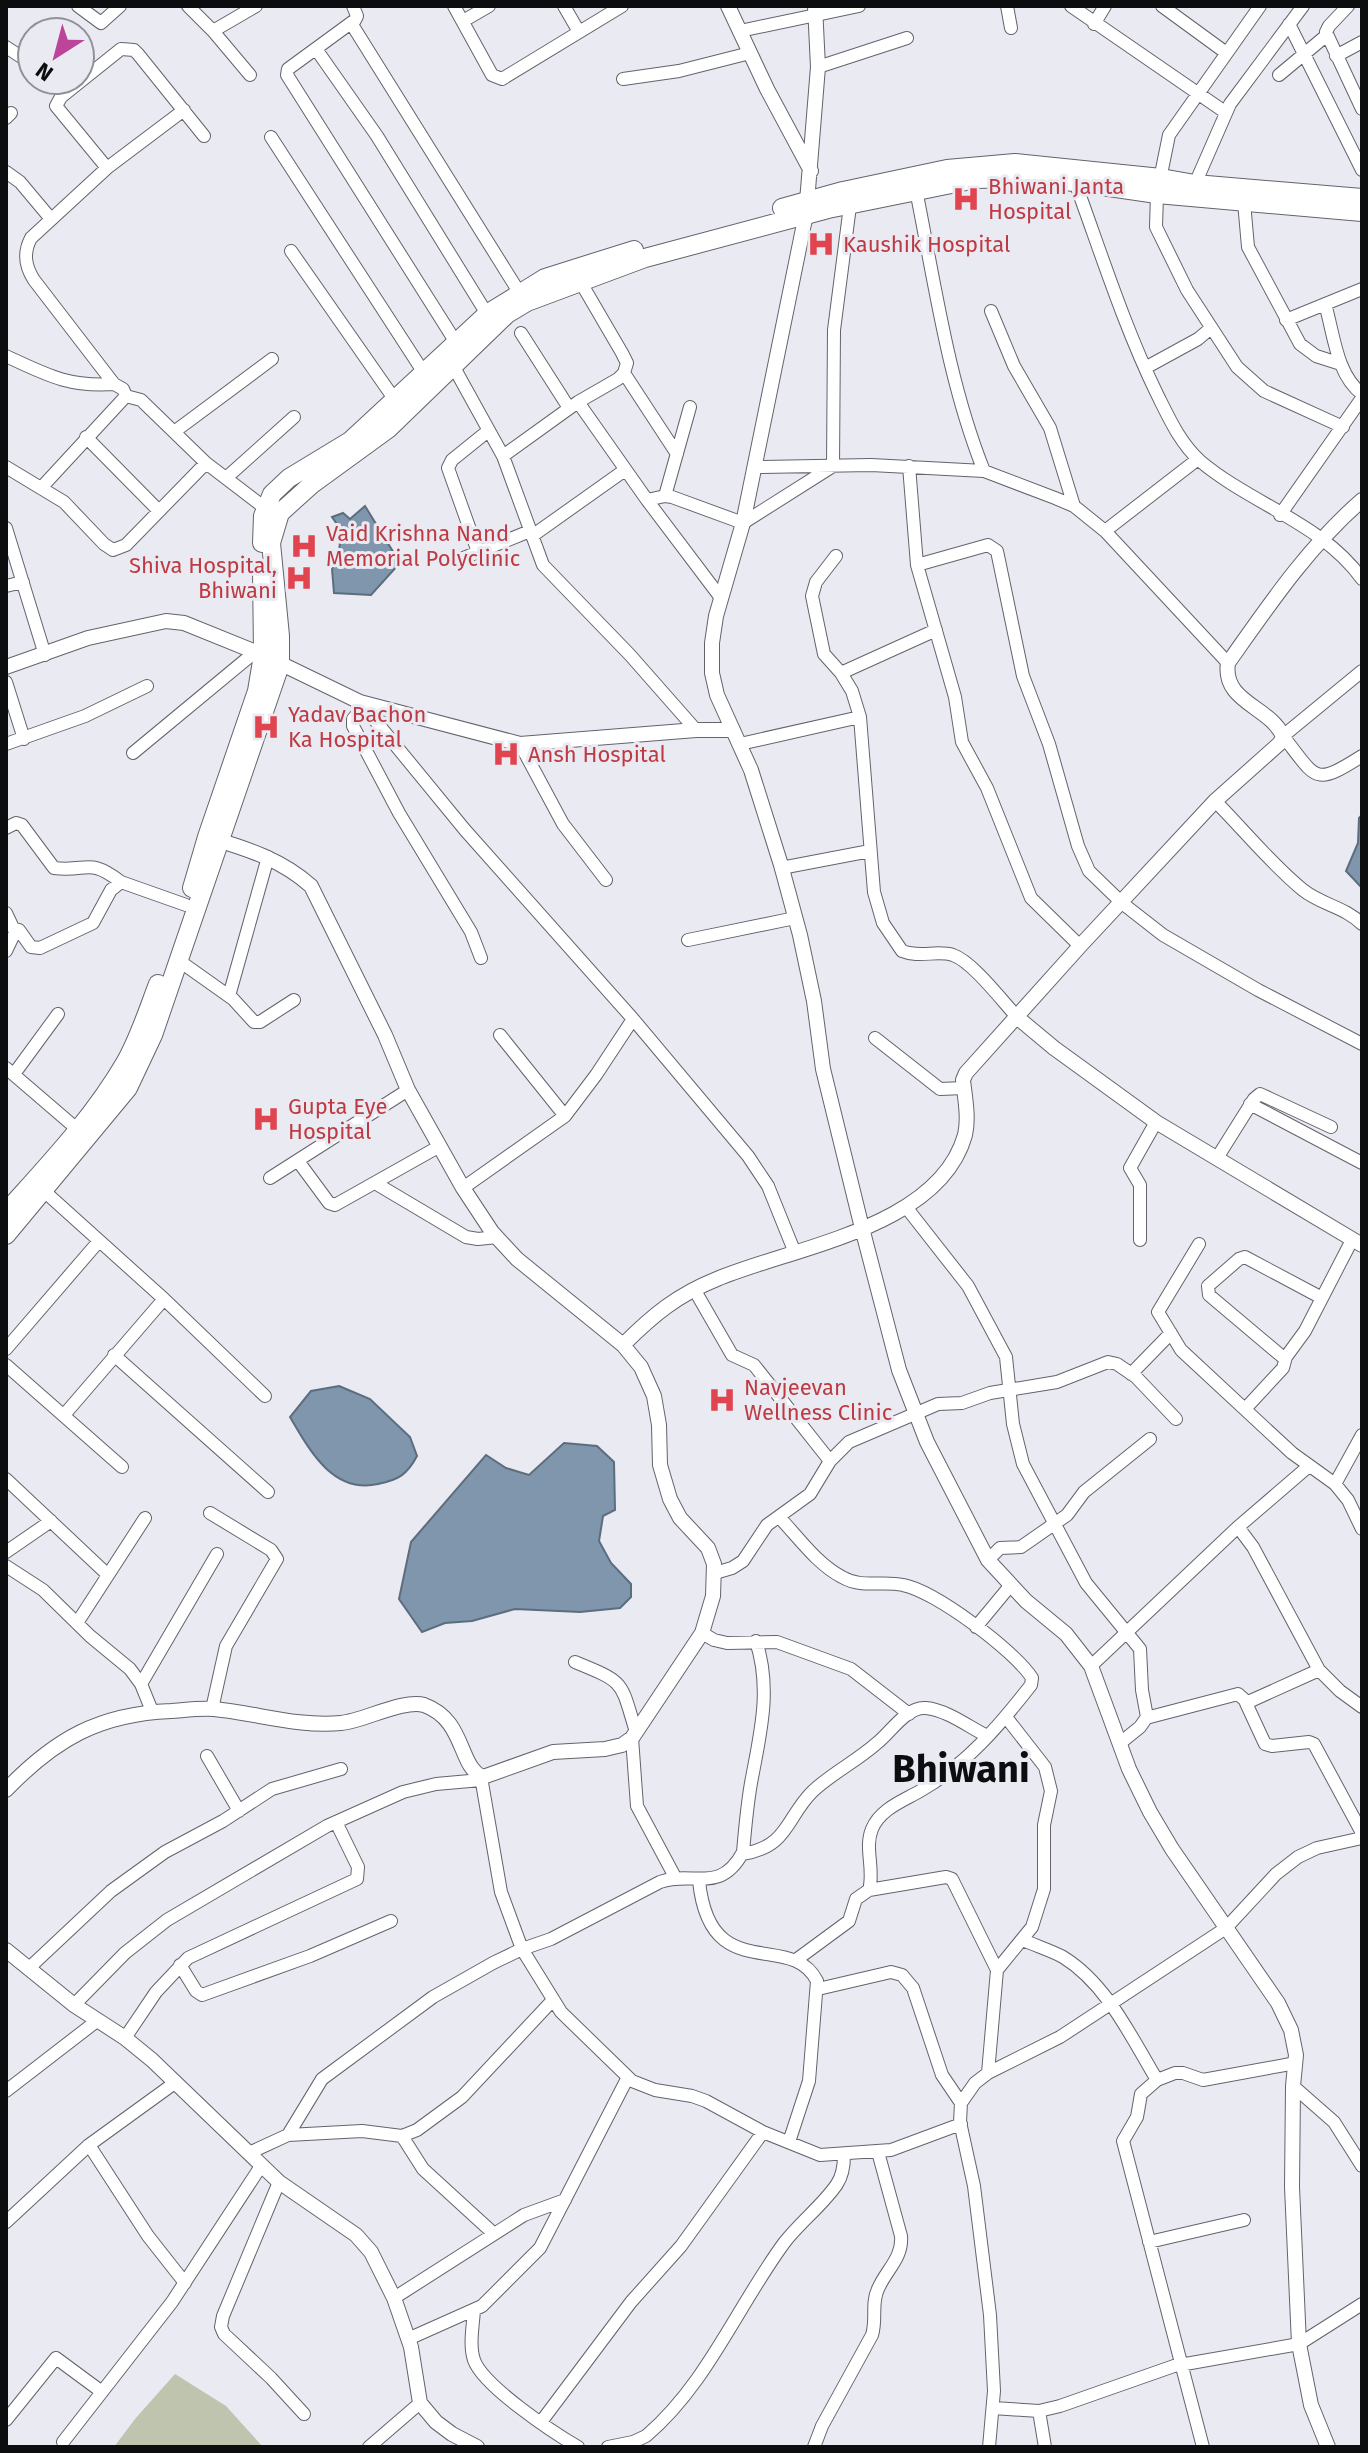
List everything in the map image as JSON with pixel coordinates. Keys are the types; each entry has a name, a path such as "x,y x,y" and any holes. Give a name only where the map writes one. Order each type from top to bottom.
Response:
{"main road":[{"path":"7,1208 107,1092 126,1061 214,839 280,665 271,543 280,513 311,485 388,429 487,314 519,292 575,267 947,169 1015,163 1244,202 1362,212"},
{"path":"6,1235 128,1088 153,1035 257,691 265,508 272,494 289,478 350,441 424,373 527,302 645,258 807,208 850,206 976,179 1023,178 1159,186 1257,187 1362,198"}],"street":[{"path":"78,6 101,23 120,6"},
{"path":"188,6 250,75"},
{"path":"213,31 256,6"},
{"path":"353,6 357,16 351,23 288,69 290,84 451,353 503,456 538,556 548,572 630,655 696,730"},
{"path":"454,6 492,75 502,79 622,6"},
{"path":"463,21 489,6"},
{"path":"564,6 579,32"},
{"path":"728,6 812,171"},
{"path":"740,31 815,11 859,6"},
{"path":"1071,6 1225,112"},
{"path":"1094,24 1105,6"},
{"path":"1162,6 1180,11 1225,52"},
{"path":"1260,6 1169,135 1154,215 1160,240 1237,367 1264,391 1343,427"},
{"path":"1195,184 1225,112 1303,6"},
{"path":"1348,6 1329,26 1327,35 1361,105"},
{"path":"815,11 818,67 807,208 743,523 721,598 712,643 712,673 717,695 751,770 795,918 814,1001 823,1069 899,1370 914,1412 988,1560 1010,1586 1066,1634 1091,1666 1119,1744 1150,1812 1278,2003 1295,2045 1292,2233 1299,2344 1311,2405 1328,2447"},
{"path":"351,23 519,292"},
{"path":"1289,24 1362,170"},
{"path":"1279,75 1327,35"},
{"path":"818,67 907,38"},
{"path":"1336,56 1362,42"},
{"path":"107,168 56,106 61,97 121,49 134,50 138,54 204,136"},
{"path":"316,49 377,136 487,314"},
{"path":"623,79 679,71 750,53"},
{"path":"126,396 29,271 26,247 31,238 107,168 184,110"},
{"path":"271,137 424,373"},
{"path":"6,172 20,182 51,219"},
{"path":"1075,182 1145,368 1185,444 1198,459 1280,515 1322,538 1341,553 1362,579"},
{"path":"916,190 952,374 984,471"},
{"path":"1244,202 1248,247 1286,320 1306,351 1341,364"},
{"path":"833,466 834,330 850,206"},
{"path":"291,251 395,400"},
{"path":"503,456 624,373 627,363 580,281"},
{"path":"1286,320 1362,289"},
{"path":"1280,515 1362,396 1341,364 1325,304"},
{"path":"991,311 1014,366 1050,428 1074,506"},
{"path":"1145,368 1198,339 1211,328"},
{"path":"521,333 721,598"},
{"path":"6,356 68,383 88,386 114,384"},
{"path":"174,432 272,359"},
{"path":"624,373 677,454"},
{"path":"126,396 141,400 206,463 265,508"},
{"path":"41,488 126,396"},
{"path":"665,496 690,407"},
{"path":"226,478 294,417"},
{"path":"478,552 448,468 452,460 488,431"},
{"path":"86,437 159,511"},
{"path":"1105,531 1198,459"},
{"path":"6,467 72,508 113,550 126,545 206,463"},
{"path":"743,523 833,466"},
{"path":"755,467 909,466 984,471 1074,506 1105,531 1228,663"},
{"path":"909,466 917,565 955,697 962,742 987,788 1025,885 1040,909 1080,946"},
{"path":"456,561 531,534 625,470"},
{"path":"647,500 665,496 743,523"},
{"path":"1362,500 1322,538 1287,578 1228,663 1226,675 1231,688 1275,723 1317,774 1333,775 1362,756"},
{"path":"6,528 45,655"},
{"path":"917,565 988,545 997,551 1023,676 1049,744 1083,859 1097,881 1181,947 1362,1044"},
{"path":"836,556 816,582 812,596 824,654 852,691 860,717 877,907 883,923 900,948 914,954 952,955 1054,1048 1156,1122 1357,1242 1285,1359 1281,1371 1245,1409"},
{"path":"6,586 23,582"},
{"path":"6,667 88,638 166,621 184,623 259,654 362,704 520,744 696,730 733,730"},
{"path":"841,673 936,630"},
{"path":"133,753 259,654"},
{"path":"623,1345 658,1310 694,1289 862,1228 906,1207 941,1177 958,1153 967,1125 966,1073 1215,801 1275,748 1283,736 1362,671"},
{"path":"6,682 24,739"},
{"path":"6,744 85,716 147,686"},
{"path":"362,704 353,719 353,726 399,813 471,932 481,958"},
{"path":"362,704 465,830 633,1019 760,1172 795,1253"},
{"path":"740,744 860,717"},
{"path":"520,744 563,824 606,880"},
{"path":"1215,801 1301,888 1352,913 1362,924"},
{"path":"6,828 16,823 22,825 54,868 102,868 121,882 186,905"},
{"path":"74,2005 125,1953 167,1920 336,1822 421,1787 493,1776 553,1752 622,1745 634,1735 702,1633 709,1614 715,1573 708,1548 680,1518 670,1499 660,1465 659,1425 654,1396 641,1367 623,1345 517,1259 497,1237 463,1188 408,1090 385,1035 316,894 297,873 268,857 214,839"},
{"path":"781,868 870,851"},
{"path":"229,996 268,857"},
{"path":"15,929 31,947 40,948 93,923 111,890 121,882"},
{"path":"6,913 15,929 15,936 6,951"},
{"path":"688,940 795,918"},
{"path":"178,960 229,996 257,1023 294,1000"},
{"path":"58,1014 10,1071 77,1129"},
{"path":"463,1188 565,1116 633,1019"},
{"path":"500,1035 565,1116"},
{"path":"875,1038 940,1089 964,1088"},
{"path":"270,1178 408,1090"},
{"path":"1217,1158 1256,1096 1266,1094 1331,1127"},
{"path":"1250,1104 1362,1163"},
{"path":"1140,1240 1140,1185 1130,1168 1156,1122"},
{"path":"298,1161 331,1205 335,1205 440,1146"},
{"path":"375,1183 466,1237 497,1237"},
{"path":"44,1191 164,1299 265,1396"},
{"path":"906,1207 972,1293 1006,1357 1018,1451 1052,1523 1086,1583 1128,1632 1142,1654 1141,1685 1146,1718 1119,1744"},
{"path":"6,1349 99,1241"},
{"path":"1199,1244 1158,1312 1181,1350 1309,1466 1335,1484 1348,1500 1362,1529"},
{"path":"1285,1359 1209,1295 1208,1286 1245,1257 1322,1298"},
{"path":"694,1289 732,1355 754,1365 830,1461"},
{"path":"64,1415 164,1299"},
{"path":"1131,1374 1171,1333"},
{"path":"114,1355 268,1492"},
{"path":"715,1573 740,1564 765,1527 810,1494 830,1461 849,1442 914,1412 941,1403 962,1403 990,1393 1057,1382 1108,1362 1131,1374 1176,1419"},
{"path":"6,1365 122,1467"},
{"path":"1335,1484 1362,1435"},
{"path":"988,1560 1000,1548 1021,1547 1067,1515 1084,1492 1150,1439"},
{"path":"1091,1666 1238,1527 1309,1466"},
{"path":"6,1479 108,1575"},
{"path":"210,1513 271,1550 277,1559 226,1646 212,1709"},
{"path":"779,1517 822,1562 842,1577 864,1585 893,1583 918,1589 976,1627 1011,1655 1032,1678 1031,1685 1006,1717 951,1772 887,1810 877,1820 869,1839 869,1890"},
{"path":"77,1623 145,1518"},
{"path":"6,1552 51,1521"},
{"path":"1238,1527 1253,1547 1319,1670 1362,1707"},
{"path":"141,1684 217,1554"},
{"path":"6,1566 43,1590 130,1669 141,1684 152,1711"},
{"path":"976,1627 1010,1586"},
{"path":"702,1633 719,1642 777,1642 851,1669 909,1714"},
{"path":"742,1854 764,1716 763,1664 756,1641"},
{"path":"575,1662 608,1676 621,1686 634,1735 637,1806 675,1877"},
{"path":"1247,1702 1319,1670"},
{"path":"961,2103 975,2083 988,2073 1060,2037 1226,1928 1276,1874 1298,1857 1327,1845 1361,1841 1314,1744 1265,1744 1247,1702 1238,1694 1176,1713 1146,1718"},
{"path":"6,1790 45,1753 87,1727 112,1718 152,1711 212,1709 283,1720 342,1723 418,1704 435,1711 452,1725 473,1771 481,1778 501,1892 522,1949 552,2001 628,2077 645,2088 706,2101 763,2132 820,2155 878,2152 901,2147 961,2124"},
{"path":"288,2135 317,2085 328,2073 433,1997 522,1949 551,1939 675,1877 699,1881 722,1873 742,1854 757,1850 782,1835 815,1789 868,1751 909,1714 927,1708 987,1736"},
{"path":"988,2073 997,1970 1032,1927 1044,1889 1044,1825 1051,1787 1045,1767 1006,1717"},
{"path":"207,1756 239,1811"},
{"path":"28,1969 111,1891 165,1852 279,1786 341,1769"},
{"path":"125,2038 156,1992 180,1965 201,1951 357,1879 358,1867 336,1822"},
{"path":"796,1960 849,1921 856,1899 869,1890 946,1877 952,1879 997,1970"},
{"path":"699,1881 709,1921 723,1938 744,1950 796,1960 814,1976 818,1989 809,2081 789,2142"},
{"path":"180,1965 196,1991 202,1995 310,1956 391,1921"},
{"path":"1023,1940 1070,1962 1096,1986 1157,2080"},
{"path":"6,1950 74,2005 125,2038 176,2082 279,2182 356,2235 371,2252 394,2298 408,2339 420,2403 436,2422 477,2447"},
{"path":"818,1989 886,1973 902,1975 913,1988 942,2075 961,2103 961,2124 982,2241 994,2369 989,2447"},
{"path":"249,2153 288,2135 362,2131 402,2136 417,2130 462,2097 552,2001"},
{"path":"6,2091 98,2020"},
{"path":"1203,2447 1123,2141 1137,2117 1141,2094 1157,2080 1179,2072 1203,2080 1296,2063"},
{"path":"408,2339 474,2310 497,2294 540,2248 628,2077"},
{"path":"6,2222 89,2145 176,2082"},
{"path":"1293,2086 1342,2131 1362,2166"},
{"path":"541,2422 631,2302 681,2246 763,2132"},
{"path":"402,2136 423,2169 493,2233"},
{"path":"89,2145 148,2236 185,2283"},
{"path":"814,2447 822,2426 872,2335 876,2292 900,2249 901,2236 878,2152"},
{"path":"608,2447 646,2436 701,2374 785,2242 836,2186 842,2174 844,2155"},
{"path":"63,2442 185,2283 261,2166"},
{"path":"279,2182 221,2327 224,2334 304,2414"},
{"path":"394,2298 529,2212 565,2200"},
{"path":"1149,2242 1244,2220"},
{"path":"993,2408 1039,2411 1067,2405 1164,2369 1299,2344 1362,2304"},
{"path":"474,2310 472,2349 479,2370 541,2422 578,2447"},
{"path":"6,2420 56,2358 102,2392"},
{"path":"369,2447 420,2403"},
{"path":"1039,2411 1045,2447"}],"green space":[{"path":"175,2374 226,2406 263,2447 114,2447"}],"water":[{"path":"365,506 400,563 371,595 334,593 332,569 339,553 341,530 332,517 343,513 350,519"},
{"path":"1362,815 1362,888 1346,871 1358,843 1359,818"},
{"path":"339,1386 370,1399 410,1437 417,1456 401,1476 378,1484 348,1483 325,1467 306,1443 290,1417 311,1391"},
{"path":"564,1443 597,1446 614,1462 615,1510 603,1516 599,1541 611,1563 631,1584 631,1597 620,1608 580,1612 515,1609 472,1621 445,1623 422,1632 399,1599 411,1542 486,1455 506,1468 529,1475"}],"place":[{"name":"Bhiwani Janta Hospital","path":"966,199"},
{"name":"Kaushik Hospital","path":"821,244"},
{"name":"Vaid Krishna Nand Memorial Polyclinic","path":"304,546"},
{"name":"Shiva Hospital, Bhiwani","path":"299,578"},
{"name":"Yadav Bachon Ka Hospital","path":"266,727"},
{"name":"Ansh Hospital","path":"506,754"},
{"name":"Gupta Eye Hospital","path":"266,1119"},
{"name":"Navjeevan Wellness Clinic","path":"722,1400"}],"district":[{"name":"Bhiwani","path":"961,1769"}]}
